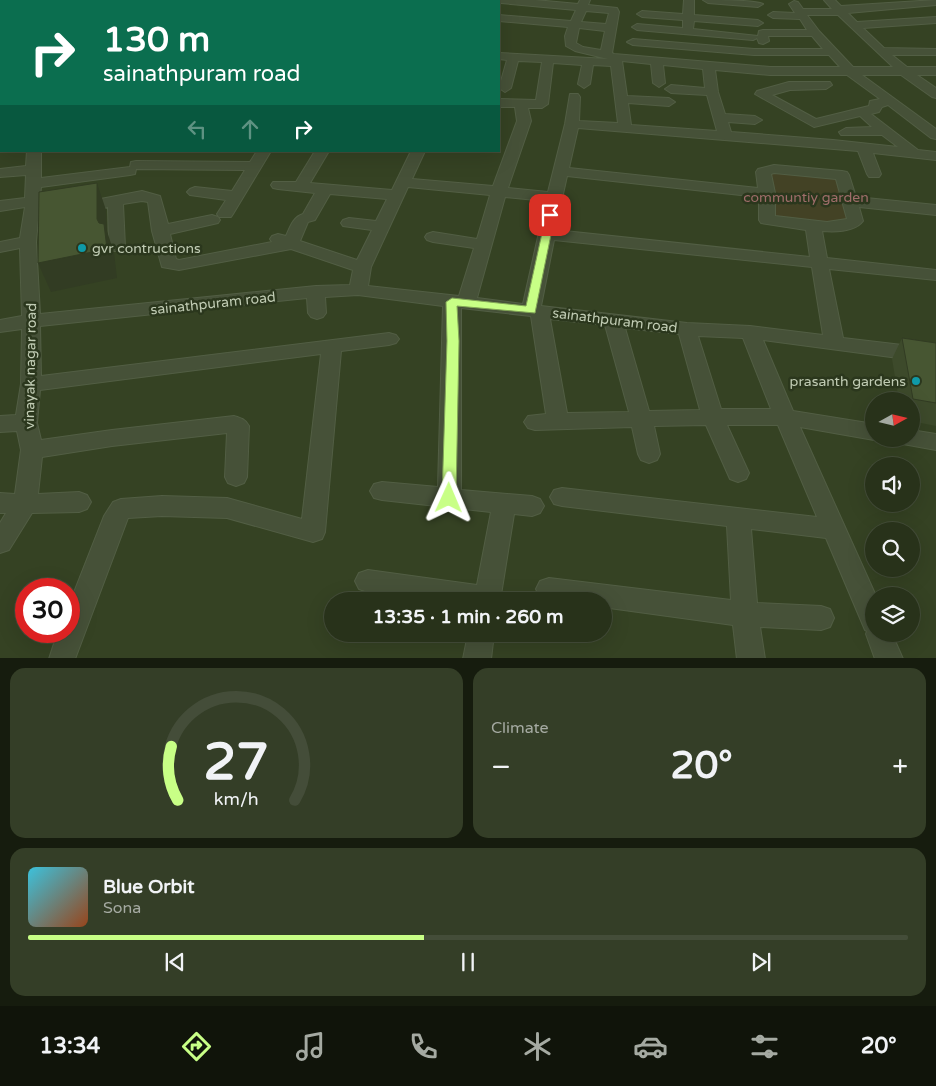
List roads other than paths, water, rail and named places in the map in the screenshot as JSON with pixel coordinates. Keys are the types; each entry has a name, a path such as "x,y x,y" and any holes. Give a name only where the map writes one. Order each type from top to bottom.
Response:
{"street":[{"path":"501,0 583,3 613,10 610,28 612,58 622,99 625,128"},
{"path":"708,0 758,4"},
{"path":"829,0 881,52 936,94"},
{"path":"772,15 799,11 841,10 932,1"},
{"path":"583,3 570,36 572,46 612,58 770,71 936,71"},
{"path":"640,10 689,9 738,15"},
{"path":"689,9 758,23"},
{"path":"688,64 689,9"},
{"path":"799,11 815,33 851,72 936,135"},
{"path":"500,18 610,28"},
{"path":"855,25 936,20"},
{"path":"637,27 758,39 763,33 815,33"},
{"path":"500,28 570,36"},
{"path":"863,34 909,33"},
{"path":"633,42 754,52 832,52"},
{"path":"881,52 936,52"},
{"path":"500,56 588,63 612,58"},
{"path":"505,88 513,58"},
{"path":"500,104 542,104 548,60"},
{"path":"657,62 659,83"},
{"path":"584,84 588,63"},
{"path":"709,66 712,92 725,135"},
{"path":"826,85 789,86 761,94 814,123 874,109 876,108 875,104 887,98"},
{"path":"622,99 712,92"},
{"path":"558,421 535,310 546,234 572,124 574,97"},
{"path":"865,98 887,98"},
{"path":"449,498 453,341 459,303 484,245 499,191 524,122 521,104"},
{"path":"866,116 915,154"},
{"path":"719,117 755,120"},
{"path":"572,124 725,135 801,157 842,176 855,221 851,226 813,225 767,220 767,193 764,172 801,157 864,148 936,156"},
{"path":"846,132 887,131"},
{"path":"864,148 874,174"},
{"path":"117,247 111,202 133,168 147,152"},
{"path":"160,231 219,217 237,196 263,152"},
{"path":"300,187 321,152"},
{"path":"358,290 362,267 418,152"},
{"path":"0,206 36,189 133,168 255,166"},
{"path":"560,171 767,193"},
{"path":"0,173 36,189"},
{"path":"278,185 325,190 499,191 554,197"},
{"name":"vinayak nagar road","path":"0,543 25,504 32,450 26,423 31,384 28,242 36,189"},
{"path":"290,244 302,219 310,217 325,190"},
{"path":"195,192 237,196"},
{"path":"69,210 142,196 155,199 168,263 173,266 290,244"},
{"path":"849,201 936,210"},
{"path":"349,223 381,226"},
{"path":"813,225 834,342"},
{"path":"546,234 936,275"},
{"path":"270,237 362,267"},
{"path":"433,237 484,245"},
{"path":"0,247 28,242"},
{"name":"sainathpuram road","path":"0,326 31,321 316,292 358,290 687,329 750,332 936,356"},
{"path":"316,292 317,314"},
{"path":"613,319 641,418 649,454"},
{"path":"687,329 713,416 738,473"},
{"path":"750,332 865,601"},
{"path":"31,384 389,339"},
{"path":"62,657 116,516 122,509 162,506 227,508 313,532 332,345"},
{"path":"535,422 713,416 785,417 865,430"},
{"path":"0,424 26,423"},
{"path":"32,450 234,424 238,426 236,477"},
{"path":"920,439 936,442"},
{"path":"382,490 532,506"},
{"path":"562,497 833,529"},
{"path":"0,503 79,502"},
{"path":"488,592 504,503"},
{"path":"738,519 745,614 751,658"},
{"path":"368,582 438,592"},
{"path":"550,589 745,614 821,618"},
{"path":"477,658 480,642"},
{"path":"882,642 889,658"}],"place":[{"name":"gvr contructions","path":"82,248"},
{"name":"prasanth gardens","path":"916,381"}],"park label":[{"name":"communtiy garden","path":"806,197"}]}
